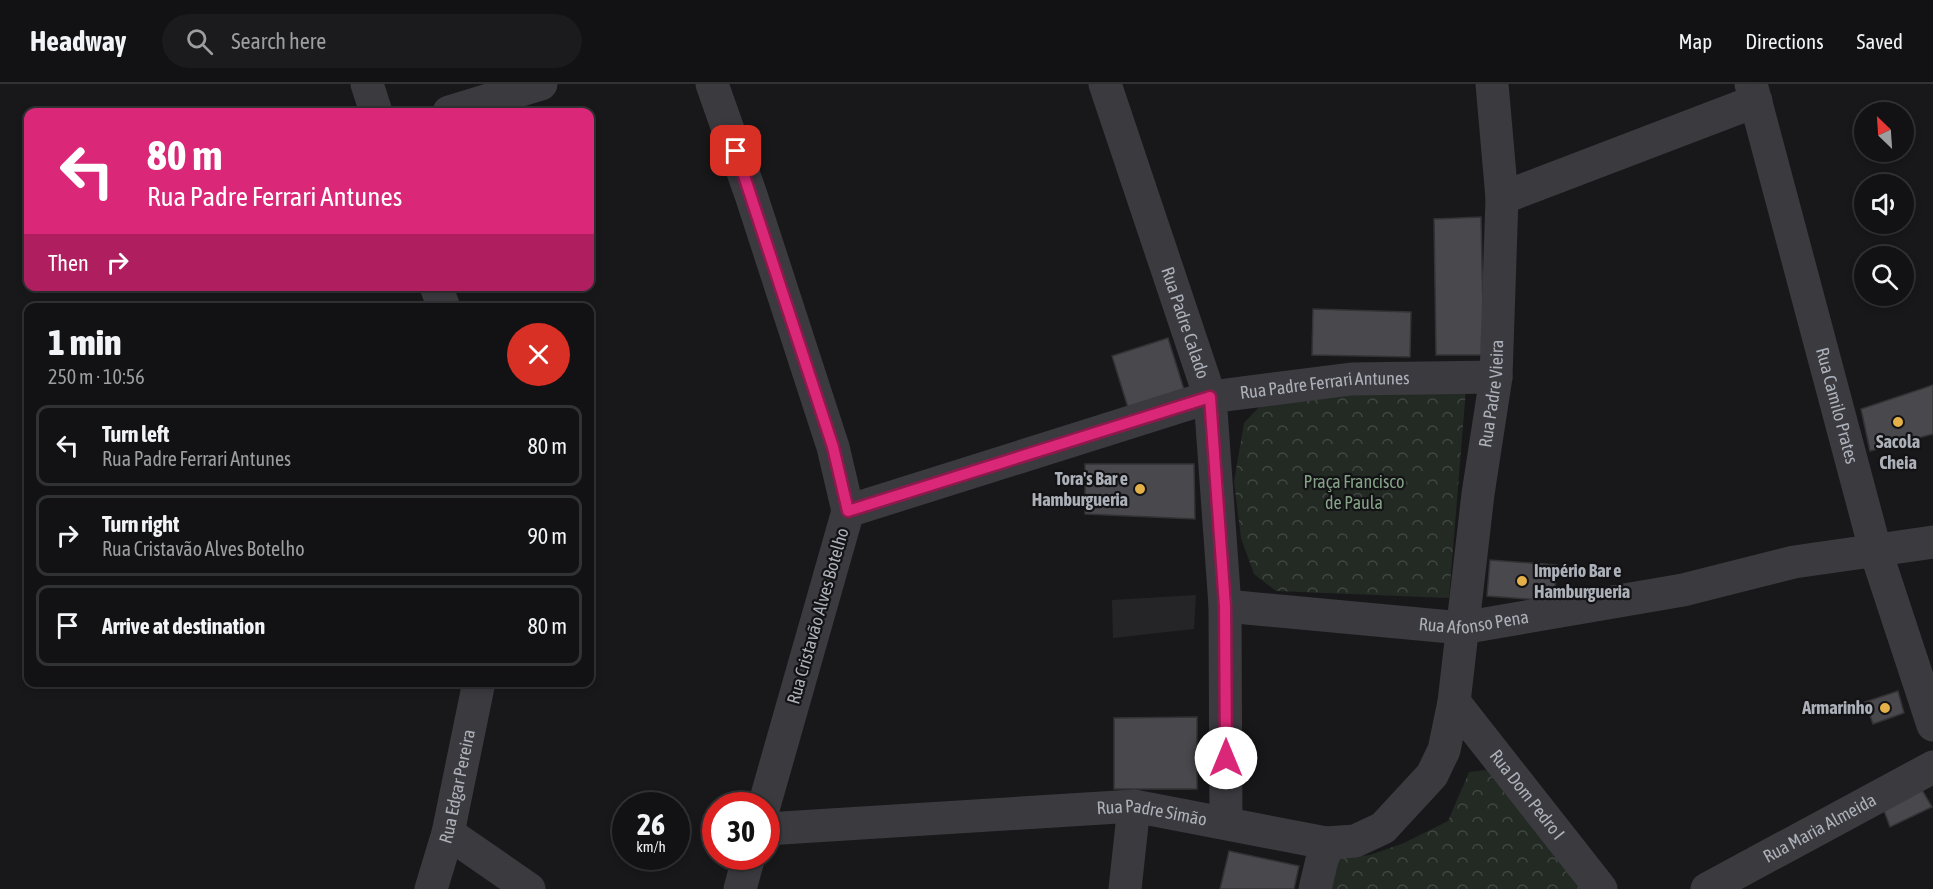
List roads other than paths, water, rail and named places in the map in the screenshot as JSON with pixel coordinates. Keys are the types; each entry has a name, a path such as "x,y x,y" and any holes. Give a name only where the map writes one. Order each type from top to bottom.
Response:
{"street":[{"path":"367,84 375,108"},
{"path":"462,108 541,84"},
{"name":"Rua Cristavão Alves Botelho","path":"712,84 752,195 830,436 848,511 768,792"},
{"name":"Rua Padre Calado","path":"1105,84 1210,397 1225,606 1226,823"},
{"name":"Rua Padre Vieira","path":"1454,702 1478,494 1497,377 1502,198 1492,84"},
{"path":"1502,198 1754,93"},
{"name":"Rua Camilo Prates","path":"1754,93 1875,549 1933,724"},
{"name":"Rua Padre Ferrari Antunes","path":"848,511 1210,397 1351,379 1497,377"},
{"name":"Rua Afonso Pena","path":"1225,606 1462,628 1683,590 1794,562 1933,542"},
{"name":"Rua Edgar Pereira","path":"431,889 448,833 478,687"},
{"name":"Rua Padre Simão","path":"780,828 1134,806 1326,843 1355,841 1383,828 1431,775 1444,750 1454,702"},
{"name":"Rua Dom Pedro I","path":"1454,702 1601,889"},
{"name":"Rua Maria Almeida","path":"1707,889 1933,767"},
{"path":"1125,889 1134,806"},
{"path":"448,833 529,889"},
{"path":"1315,889 1326,843"},
{"path":"740,889 745,870"}],"place":[{"name":"Sacola Cheia","path":"1898,422"},
{"name":"Tora's Bar e Hamburgueria","path":"1140,489"},
{"name":"Império Bar e Hamburgueria","path":"1522,581"},
{"name":"Armarinho","path":"1885,708"}],"park label":[{"name":"Praça Francisco de Paula","path":"1354,492"}]}
